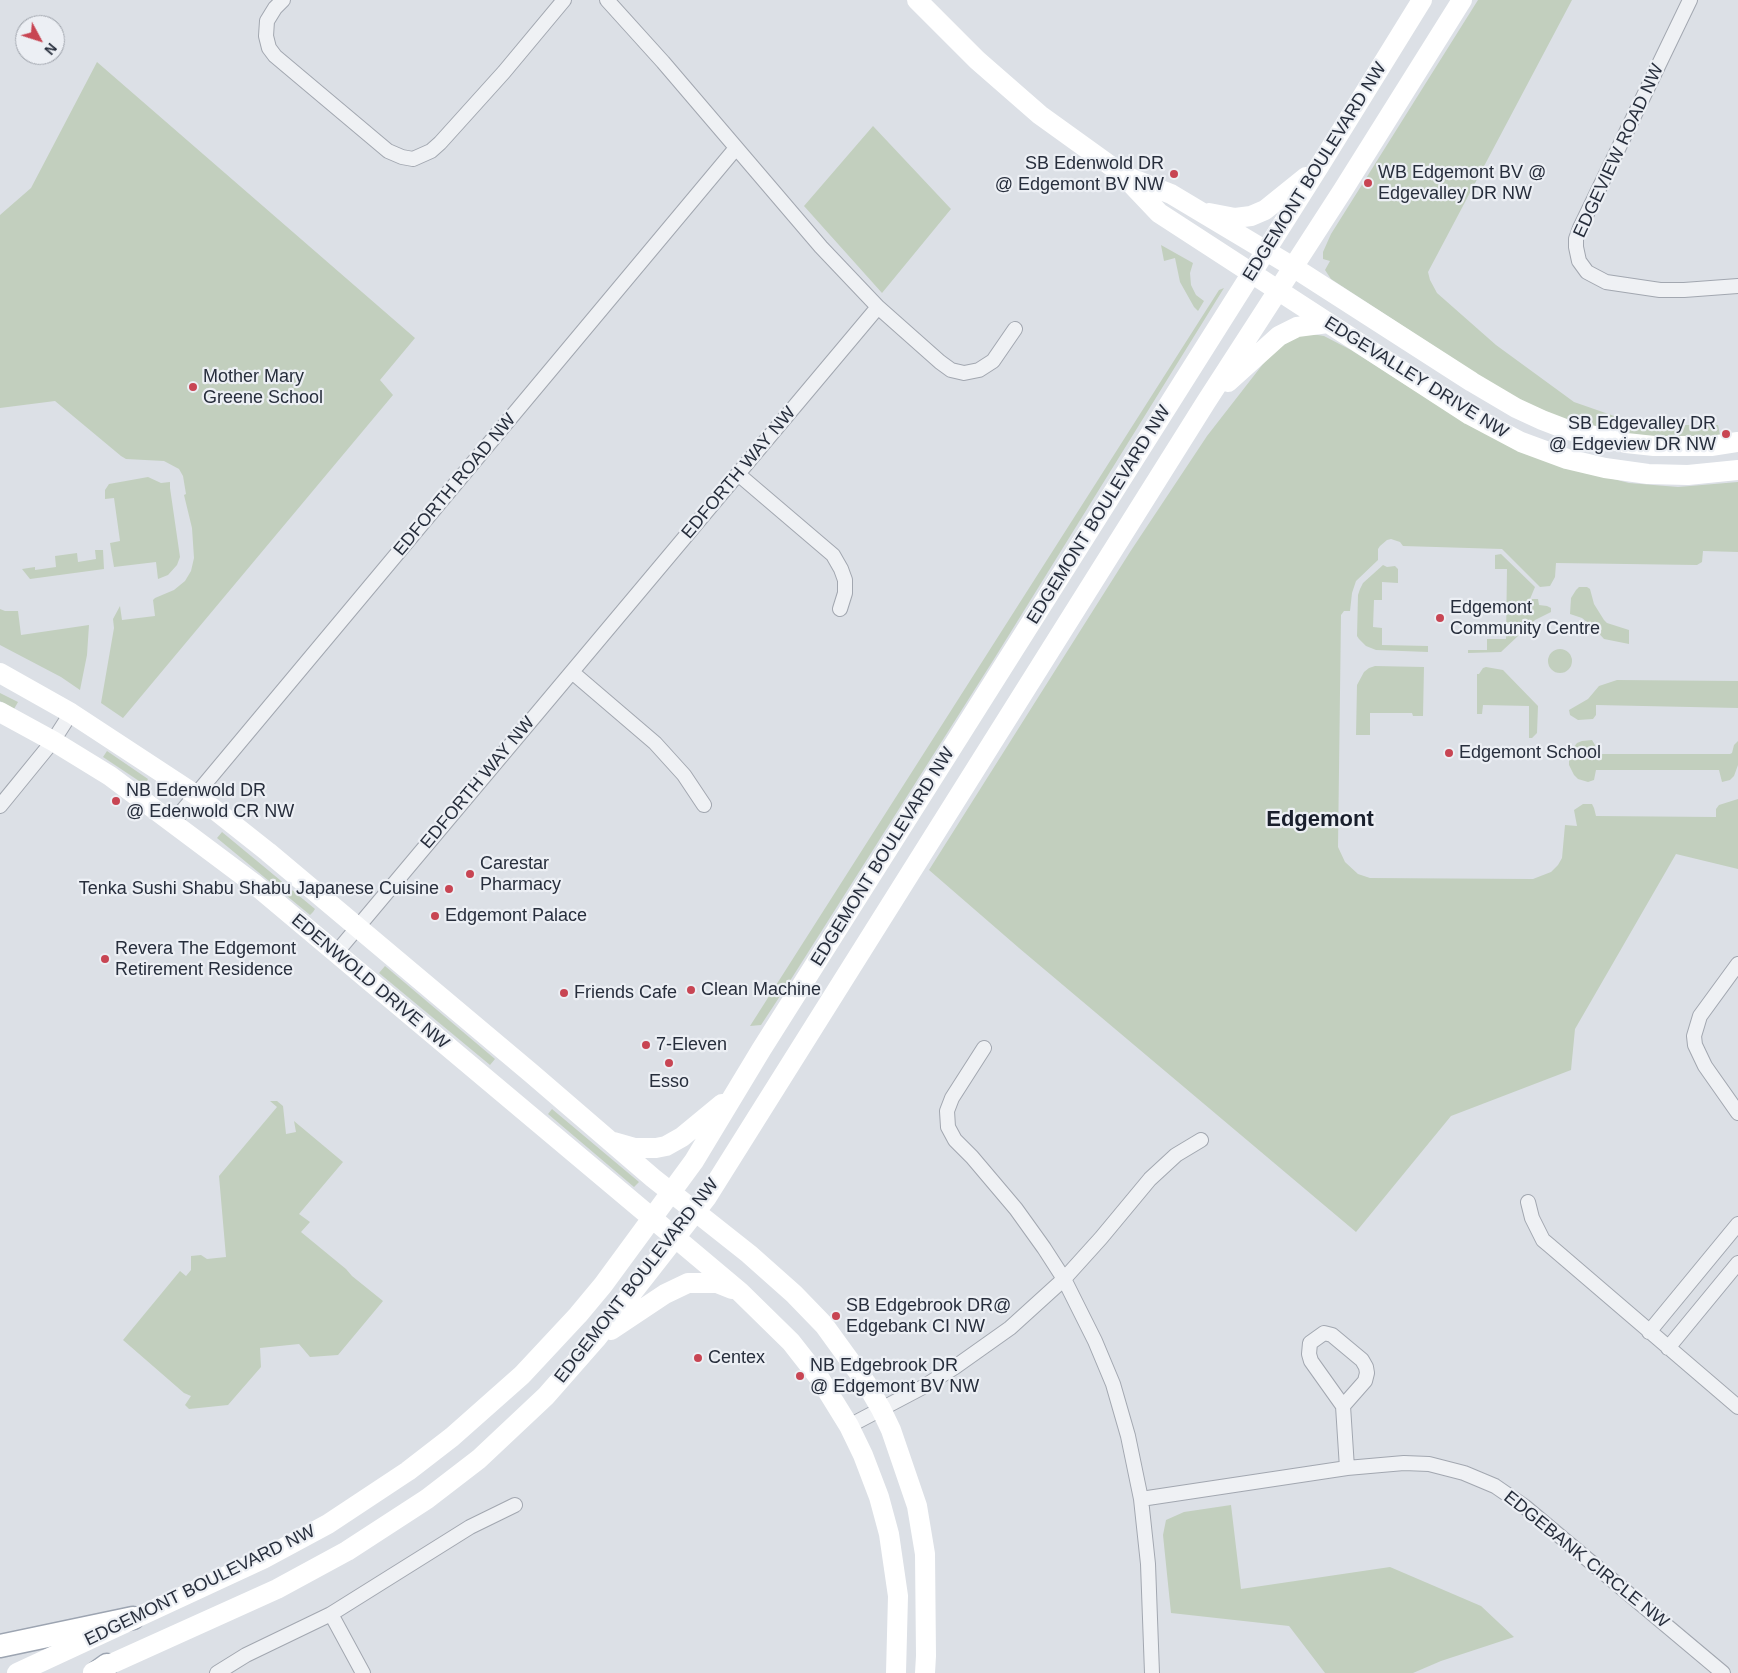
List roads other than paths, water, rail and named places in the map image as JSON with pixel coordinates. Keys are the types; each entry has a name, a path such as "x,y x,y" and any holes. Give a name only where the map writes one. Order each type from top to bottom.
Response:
{"main road":[{"path":"918,0 977,60 1040,115 1122,174 1159,213 1252,273"},
{"name":"EDGEMONT BOULEVARD NW","path":"17,1673 263,1559 328,1524 408,1472 492,1403 550,1345 603,1285 694,1161 733,1095 1266,251 1422,0"},
{"name":"EDGEMONT BOULEVARD NW","path":"98,1670 277,1588 347,1551 427,1499 479,1458 546,1396 596,1339 676,1238 712,1188 1206,402 1462,0"},
{"path":"1197,210 1222,216 1251,216 1265,210 1320,165"},
{"path":"1122,174 1171,194 1266,251"},
{"name":"EDGEVALLEY DRIVE NW","path":"1266,251 1472,382 1516,408 1542,420 1568,430 1626,443 1654,446 1711,446 1738,442"},
{"name":"EDGEVALLEY DRIVE NW","path":"1252,273 1470,415 1521,442 1567,459 1605,468 1648,474 1688,475 1738,470"},
{"path":"1206,402 1278,336 1297,327 1328,324"},
{"name":"EDENWOLD DRIVE NW","path":"0,674 71,713 196,795 268,852 671,1193 749,1254 794,1294 824,1325 862,1377 881,1408 891,1430 917,1506 925,1554 925,1673"},
{"name":"EDENWOLD DRIVE NW","path":"0,712 54,741 110,776 253,883 740,1292 791,1342 820,1379 849,1426 879,1498 888,1534 898,1596 896,1673"},
{"path":"610,1140 635,1148 666,1146 682,1137 733,1095"},
{"path":"596,1339 665,1294 688,1283 717,1283 740,1292"},
{"path":"0,1646 133,1618"}],"street":[{"path":"283,0 275,8 267,21 266,36 269,48 275,56 388,151 413,159 431,152 440,143 504,72 564,0"},
{"path":"607,0 663,62 822,247 878,307 940,362 951,370 964,373 979,370 993,361 1015,329"},
{"name":"EDGEVIEW ROAD NW","path":"1690,0 1580,228 1576,239 1576,247 1579,261 1583,268 1594,277 1606,282 1660,290 1738,286"},
{"name":"EDFORTH ROAD NW","path":"173,822 736,148"},
{"name":"EDFORTH WAY NW","path":"336,953 878,307"},
{"path":"738,474 833,555 841,568 845,580 845,593 840,609"},
{"path":"572,672 656,743 684,775 704,805"},
{"path":"0,806 54,741 71,713"},
{"path":"1738,964 1700,1016 1694,1036 1695,1045 1705,1066 1738,1113"},
{"path":"984,1048 952,1098 947,1110 948,1127 955,1140 1016,1209 1064,1279 1095,1341 1113,1384 1128,1436 1141,1499 1150,1595 1152,1673"},
{"path":"849,1426 923,1387 982,1349 1016,1323 1064,1279 1150,1179 1176,1155 1201,1140"},
{"path":"1528,1202 1532,1218 1543,1240 1738,1407"},
{"path":"1649,1332 1738,1224"},
{"path":"1668,1348 1738,1263"},
{"path":"1343,1406 1365,1381 1366,1367 1362,1360 1332,1335 1324,1333 1310,1343 1309,1354 1311,1361 1343,1406 1347,1468"},
{"name":"EDGEBANK CIRCLE NW","path":"1141,1499 1347,1468 1404,1463 1428,1464 1464,1473 1495,1486 1524,1506 1723,1673"},
{"path":"217,1673 246,1655 331,1614 470,1527 515,1505"},
{"path":"331,1614 363,1673"}],"place":[{"name":"SB Edenwold DR @ Edgemont BV NW","path":"1174,174"},
{"name":"WB Edgemont BV @ Edgevalley DR NW","path":"1368,183"},
{"name":"Mother Mary Greene School","path":"193,387"},
{"name":"SB Edgevalley DR @ Edgeview DR NW","path":"1726,434"},
{"name":"Edgemont Community Centre","path":"1440,618"},
{"name":"Edgemont School","path":"1449,753"},
{"name":"NB Edenwold DR @ Edenwold CR NW","path":"116,801"},
{"name":"Carestar Pharmacy","path":"470,874"},
{"name":"Tenka Sushi Shabu Shabu Japanese Cuisine","path":"449,889"},
{"name":"Edgemont Palace","path":"435,916"},
{"name":"Revera The Edgemont Retirement Residence","path":"105,959"},
{"name":"Clean Machine","path":"691,990"},
{"name":"Friends Cafe","path":"564,993"},
{"name":"7-Eleven","path":"646,1045"},
{"name":"Esso","path":"669,1063"},
{"name":"SB Edgebrook DR@ Edgebank CI NW","path":"836,1316"},
{"name":"Centex","path":"698,1358"},
{"name":"NB Edgebrook DR @ Edgemont BV NW","path":"800,1376"}],"district":[{"name":"Edgemont","path":"1320,820"}]}
